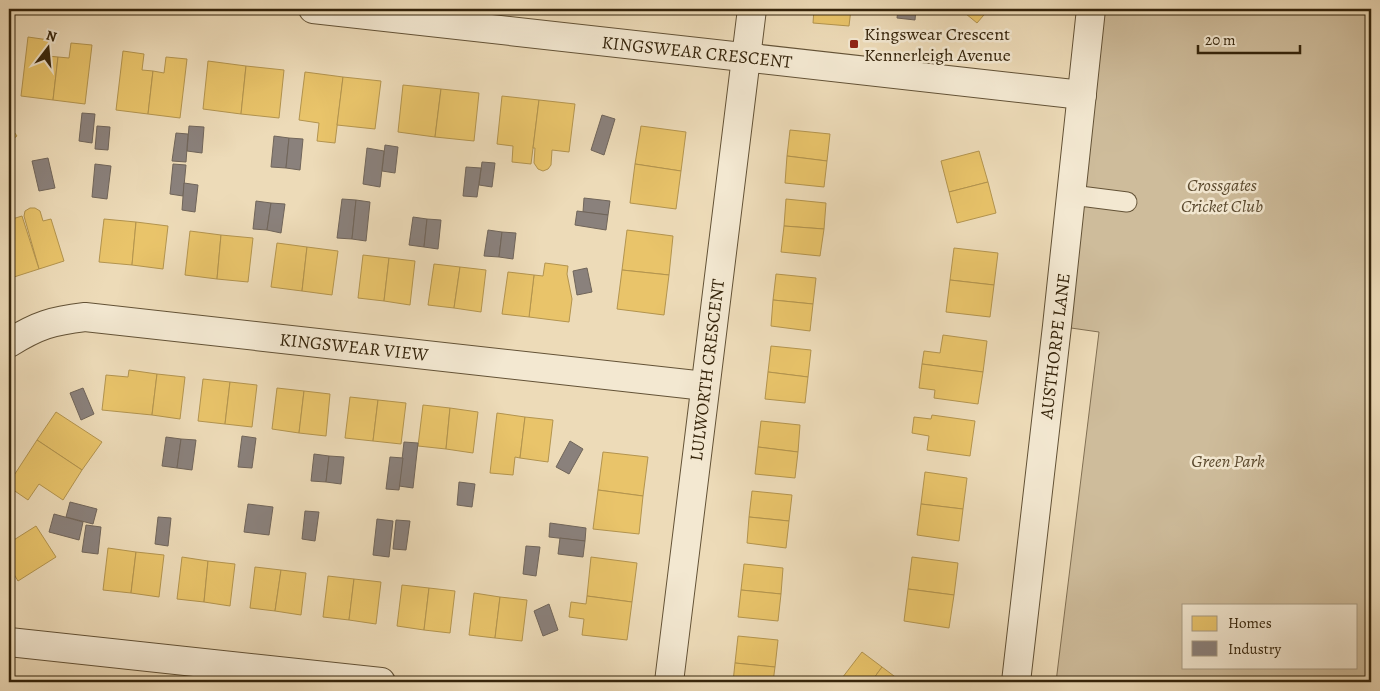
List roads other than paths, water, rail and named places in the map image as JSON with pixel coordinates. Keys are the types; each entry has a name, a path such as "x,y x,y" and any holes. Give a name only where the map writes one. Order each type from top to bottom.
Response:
{"street":[{"name":"KINGSWEAR CRESCENT","path":"313,9 1082,95"},
{"name":"LULWORTH CRESCENT","path":"669,682 752,9"},
{"name":"AUSTHORPE LANE","path":"1016,682 1072,195 1091,9"},
{"name":"KINGSWEAR VIEW","path":"9,343 32,329 49,323 85,317 705,386"},
{"path":"9,642 381,682"}],"lane":[{"path":"1072,195 1126,202"}],"place":[{"name":"Kingswear Crescent Kennerleigh Avenue","path":"854,44"}],"park label":[{"name":"Crossgates Cricket Club","path":"1222,195"},
{"name":"Green Park","path":"1228,461"}]}
